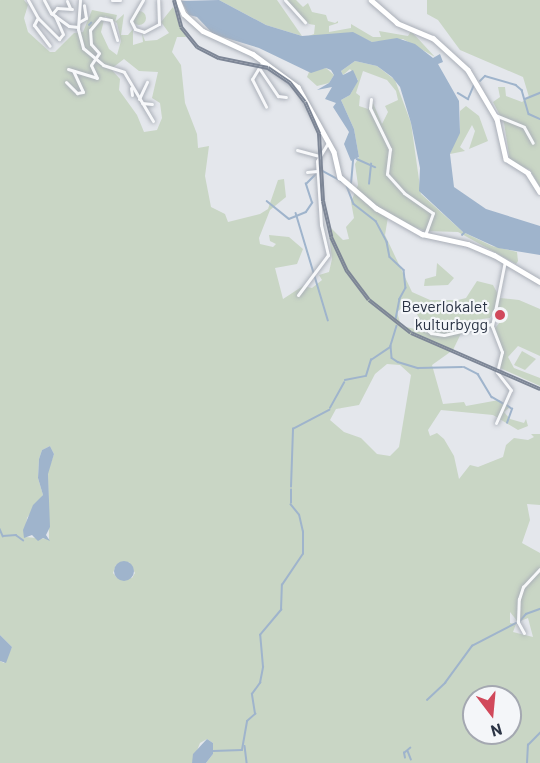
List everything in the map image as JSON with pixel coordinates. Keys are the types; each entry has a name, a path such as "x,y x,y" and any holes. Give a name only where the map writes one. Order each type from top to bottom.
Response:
{"main road":[{"path":"178,0 184,14 205,33 263,61 301,91 328,143 343,180 380,211 425,235 468,244 505,261 540,282"},
{"path":"371,0 395,21 426,33 450,52 477,82 495,115 506,159 528,173 540,192"}],"street":[{"path":"28,0 38,18 59,39 63,34 44,0"},
{"path":"80,0 78,26 82,44 96,59 122,70 153,121"},
{"path":"112,0 120,0"},
{"path":"143,0 131,19 134,27 142,32 159,24 158,0"},
{"path":"285,0 305,22"},
{"path":"54,15 57,8 71,9 67,1"},
{"path":"54,15 69,26 78,26 86,18 84,5"},
{"path":"68,69 96,79 91,66 99,54 90,42 91,27 104,17 114,26 117,40"},
{"path":"38,18 34,25 50,46"},
{"path":"263,61 252,80 266,107"},
{"path":"259,68 278,96 286,97"},
{"path":"66,82 77,93 83,91 73,71"},
{"path":"139,99 146,84"},
{"path":"132,86 132,95"},
{"path":"371,99 370,108 390,149 387,174 404,193 433,213 425,235"},
{"path":"142,103 152,104"},
{"path":"495,115 524,127 533,143"},
{"path":"298,295 328,255 321,225 317,171 319,156 328,143"},
{"path":"297,150 319,156"},
{"path":"307,172 317,171"},
{"path":"496,423 512,388 497,372 502,352 492,324 505,261"},
{"path":"417,322 429,332 444,335 492,324"},
{"path":"524,633 518,622 519,599 524,586 540,570"}],"green space":[{"path":"0,0 24,0 28,5 24,18 28,32 50,52 55,52 74,33 83,32 92,10 117,15 115,22 124,14 121,35 128,35 133,29 133,45 143,42 142,33 145,41 157,40 169,33 161,22 173,7 186,37 177,37 172,52 181,65 185,103 197,134 198,148 209,146 205,176 211,207 225,214 228,222 260,214 268,209 278,180 284,179 286,197 270,210 259,238 260,244 273,247 276,244 270,241 269,235 289,237 303,249 297,264 275,268 283,299 303,286 312,288 322,280 319,275 329,272 332,259 328,225 343,240 349,239 346,227 354,218 351,202 358,185 355,164 359,157 354,129 341,100 350,95 358,80 350,69 343,75 341,71 355,61 377,66 395,80 411,123 421,194 463,232 492,246 517,252 516,264 458,232 425,231 388,217 385,235 412,292 430,300 458,300 466,298 477,281 493,285 500,298 519,300 540,309 540,356 518,346 508,357 514,368 540,378 540,386 498,367 501,349 493,331 503,318 498,306 490,318 467,321 453,350 432,365 443,404 464,402 466,406 499,400 510,407 504,412 510,419 524,423 526,419 528,426 518,430 493,415 441,410 428,430 430,436 437,433 444,439 454,456 459,479 470,465 478,467 503,457 506,445 514,438 528,440 534,437 531,434 540,434 540,505 527,504 530,520 522,543 540,553 540,763 206,763 213,754 213,743 207,739 200,743 192,763 0,763 0,661 4,663 12,647 0,635","holes":["105,16 117,23 121,41 117,55 109,49 101,32","124,59 139,71 158,72 152,98 160,103 162,118 157,130 144,132 137,115 119,90 120,79 111,69","363,71 387,80 396,91 398,100 385,106 388,112 382,124 373,103 368,109 359,106 360,96 356,93","409,302 420,319 415,329 401,326 397,312","387,364 400,365 411,375 399,447 390,456 377,454 361,438 344,432 330,420 336,409 359,405 375,374","50,446 54,454 48,471 49,539 25,537 27,518 43,495 38,478 39,459 42,450","129,562 135,573 132,578 117,578 113,573 116,565","510,612 518,622 528,618 533,637 513,632 516,624 510,623"]},
{"path":"219,0 277,0 302,36 266,25"},
{"path":"286,0 296,0 303,7 308,3 312,12 326,15 328,21 335,23 338,21 338,23 329,26 329,32 351,28 351,24 373,37 381,37 379,31 408,36 411,31 435,57 403,39 372,42 353,33 306,37 314,34 315,25 309,24"},
{"path":"427,0 540,0 540,187 530,170 510,161 504,123 493,102 500,97 498,87 505,87 506,96 522,102 529,97 523,77 460,50 438,20 427,14"},
{"path":"136,11 142,11 146,18 142,25 136,25 132,21 132,15"},
{"path":"326,68 334,75 329,83 317,86 307,77 309,72"},
{"path":"466,106 479,116 488,141 469,149 475,131 472,125 460,147 465,151 450,154 460,128 460,111"},
{"path":"437,263 454,278 448,285 424,286 425,279 436,276"},
{"path":"522,351 536,359 525,370 514,365"}],"water":[{"path":"219,0 266,25 302,36 353,32 372,42 397,38 415,44 433,58 440,54 443,62 438,64 459,101 460,133 450,154 454,187 486,209 540,226 540,255 498,248 463,232 419,191 420,168 411,123 400,87 392,77 377,66 355,61 341,71 343,75 353,70 358,81 350,95 341,100 354,129 359,157 351,161 344,144 349,132 333,107 336,103 325,99 332,87 317,90 329,83 334,75 331,70 326,68 311,73 259,48 213,34 197,17 189,15 181,1"},
{"path":"50,446 54,454 48,474 50,527 46,535 50,541 43,538 38,541 32,535 24,538 23,530 33,505 43,495 38,478 39,459 42,450"},
{"path":"124,561 131,564 134,571 131,578 124,581 117,578 114,571 117,564"},
{"path":"0,635 12,647 6,663 0,661"},
{"path":"207,739 213,743 213,754 206,763 192,763 193,754"}],"waterway":[{"path":"480,81 485,76 516,85 522,90 529,114 540,119"},
{"path":"458,93 468,99 474,85"},
{"path":"525,99 540,93"},
{"path":"351,184 353,159"},
{"path":"357,159 375,167"},
{"path":"369,184 371,164"},
{"path":"319,169 345,183"},
{"path":"267,201 289,219 306,212 312,203 306,184 317,173"},
{"path":"347,186 354,204 376,221 387,242 390,257 404,270 406,288 400,299 396,320"},
{"path":"296,213 328,320"},
{"path":"397,326 391,346 392,358 398,362 418,368 462,367"},
{"path":"345,380 366,376 371,360 390,347"},
{"path":"464,367 478,374 492,397 506,405"},
{"path":"330,408 344,383"},
{"path":"507,405 511,408"},
{"path":"507,423 512,409"},
{"path":"291,487 293,429 329,410"},
{"path":"291,490 291,503"},
{"path":"213,751 242,750 247,721 255,714 252,694 260,683 263,667 260,635 281,610 282,585 303,554 303,532 299,515 291,505"},
{"path":"0,529 3,536 16,535 23,540"},
{"path":"520,621 526,614 540,609"},
{"path":"427,700 445,683 472,646 516,623"},
{"path":"527,763 528,745 540,733"},
{"path":"245,746 247,763"},
{"path":"405,758 404,753 410,748"},
{"path":"408,751 411,759"}],"railway":[{"path":"174,0 181,27 197,47 219,58 268,68 290,83 305,102 319,134 323,201 331,237 347,271 369,300 411,333 540,389"}],"place":[{"name":"Beverlokalet kulturbygg","path":"500,315"}]}
